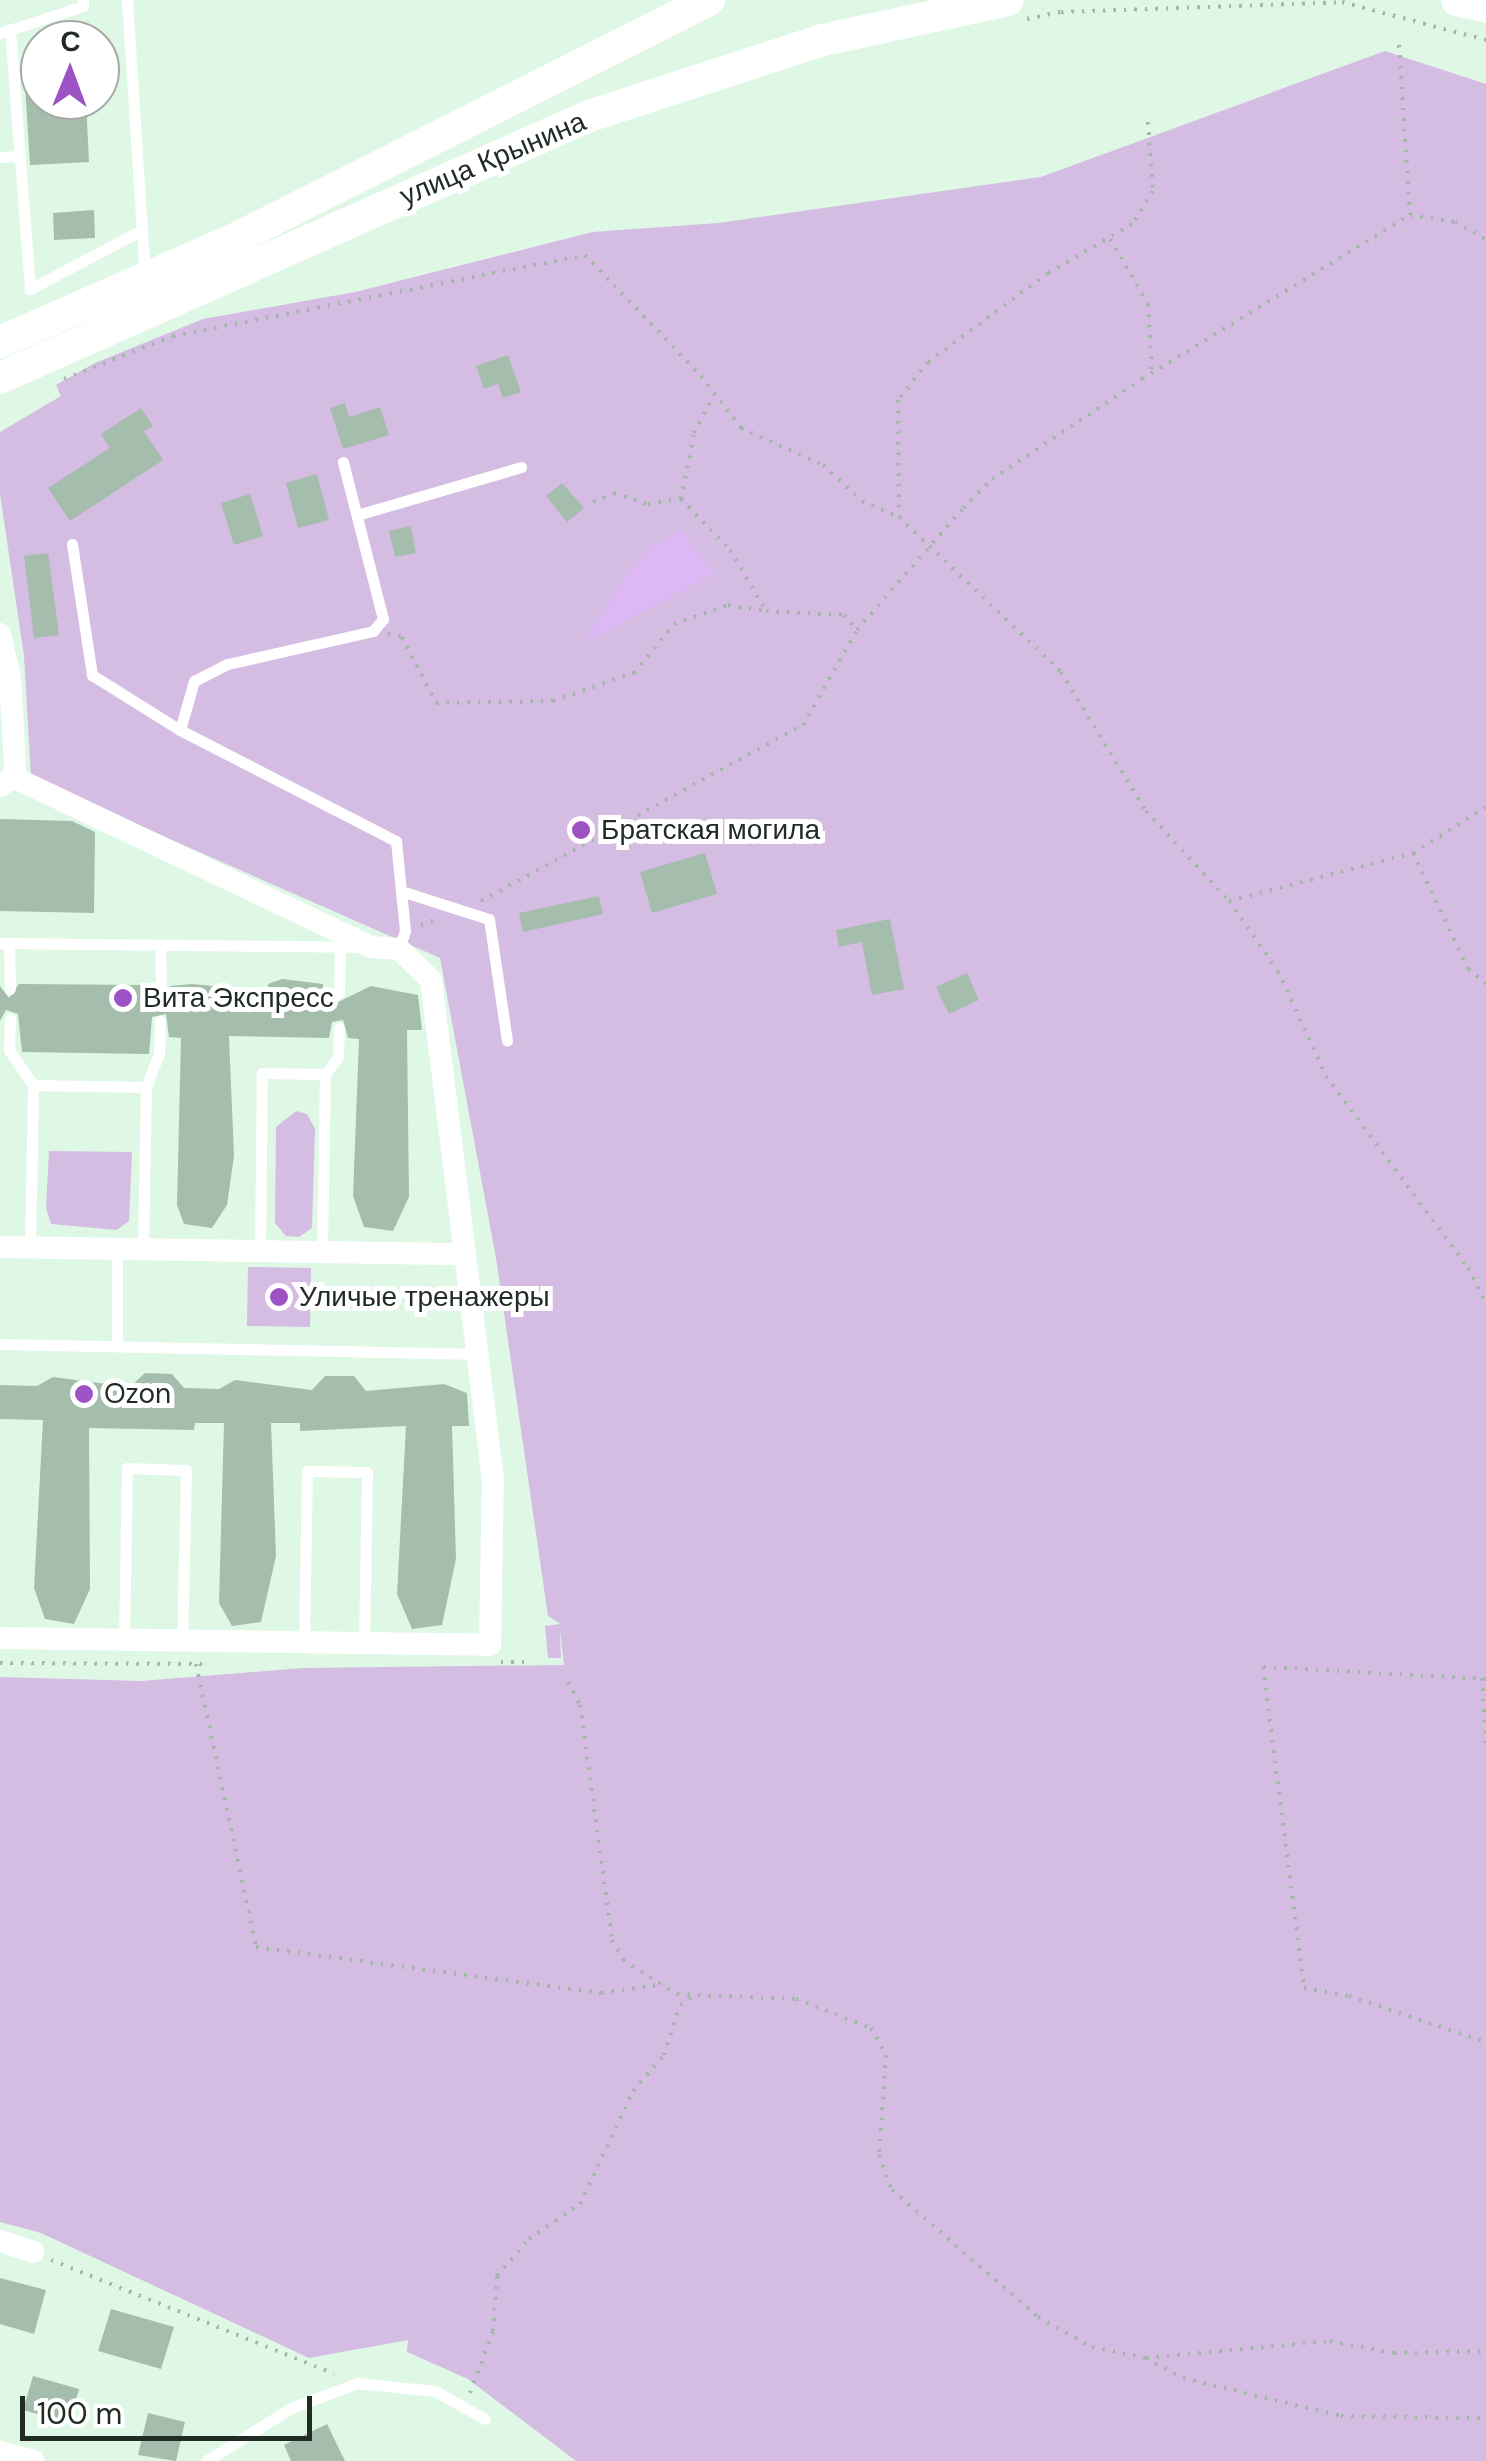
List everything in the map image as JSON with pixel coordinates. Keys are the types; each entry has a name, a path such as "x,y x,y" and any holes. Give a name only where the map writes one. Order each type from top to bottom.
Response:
{"main road":[{"name":"улица Крынина","path":"0,342 146,278 709,0"},
{"path":"1457,0 1486,6"},
{"name":"улица Крынина","path":"0,378 589,116 823,40 1015,10"}],"street":[{"path":"0,634 10,678 7,782 371,948 402,940 432,980 481,1354 493,1480 490,1644 0,1638"},
{"path":"0,1246 466,1254"},
{"path":"0,2241 33,2252"},
{"path":"0,2452 34,2461"}],"lane":[{"path":"82,0 83,6 5,31 30,289 140,231"},
{"path":"127,0 146,278"},
{"path":"0,157 20,156"},
{"path":"180,730 194,681 228,664 373,631 383,618 344,462"},
{"path":"357,515 521,466"},
{"path":"72,544 92,674 180,730 396,841 402,940"},
{"path":"401,891 466,909 488,920 507,1041"},
{"path":"10,989 4,943 371,948"},
{"path":"160,945 160,988"},
{"path":"339,993 340,947"},
{"path":"10,1019 9,1050 33,1085 30,1247"},
{"path":"143,1249 146,1087 159,1053 160,1022"},
{"path":"322,1252 324,1074 338,1057 338,1028"},
{"path":"260,1251 262,1073 324,1074"},
{"path":"33,1085 146,1087"},
{"path":"117,1248 117,1346"},
{"path":"0,1344 481,1354"},
{"path":"124,1639 127,1468 186,1470 182,1640"},
{"path":"304,1642 307,1471 367,1472 364,1643"},
{"path":"206,2461 291,2408 357,2382 435,2391 485,2419"}],"path":[{"path":"1015,10 1061,12 1342,2 1486,40"},
{"path":"1399,45 1410,215"},
{"path":"899,517 898,400 928,362 1048,273 1132,224 1152,191 1148,122"},
{"path":"402,940 466,909 803,724 857,630 992,480 1152,373 1410,215 1454,222 1486,240"},
{"path":"1109,238 1148,304 1152,373"},
{"path":"58,380 86,375 173,336 585,254 741,428 823,465 862,501 899,517 934,544 1016,635 1061,672 1146,811 1229,901 1278,971 1326,1076 1468,1268 1486,1303"},
{"path":"681,499 694,434 714,394"},
{"path":"593,502 614,493 648,504 681,499"},
{"path":"681,499 730,550 766,611"},
{"path":"373,631 402,636 436,704 553,701 634,672 674,624 728,605 844,615 857,630"},
{"path":"1229,901 1412,853 1486,807"},
{"path":"1412,853 1468,969 1486,984"},
{"path":"196,1664 256,1947 601,1993 663,1984"},
{"path":"1486,1744 1484,1679 1263,1668 1304,1988 1349,1996 1486,2042"},
{"path":"568,1682 580,1704 612,1940 632,1971 691,1998 796,1999 855,2016 872,2028 886,2054 878,2155 892,2190 1038,2317 1092,2348 1146,2358 1330,2341 1394,2353 1486,2351"},
{"path":"462,2406 493,2331 498,2276 529,2239 580,2204 633,2091 664,2055 680,2005 691,1998"},
{"path":"33,2252 357,2382"},
{"path":"1146,2358 1182,2378 1342,2416 1486,2418"}],"shaded area":[{"path":"1385,51 1486,84 1486,2461 576,2461 468,2379 407,2352 408,2340 309,2358 41,2233 0,2222 0,1677 141,1681 303,1668 564,1665 560,1631 561,1658 548,1658 545,1626 560,1624 548,1616 496,1258 440,958 31,778 24,656 0,494 0,432 61,396 56,385 95,363 203,319 355,292 593,232 718,223 1041,177"},
{"path":"681,530 714,574 586,641 628,574 651,547"},
{"path":"296,1111 307,1114 315,1129 312,1228 299,1237 286,1236 275,1223 276,1127"},
{"path":"49,1151 132,1152 129,1221 117,1230 51,1224 46,1208"},
{"name":"Уличые тренажеры","path":"248,1267 311,1268 310,1327 247,1326"}],"building":[{"path":"27,120 87,120 89,162 30,165"},
{"path":"94,210 95,238 54,240 53,213"},
{"path":"508,355 521,392 503,398 498,384 484,389 476,366"},
{"path":"345,403 349,417 380,407 389,435 343,449 330,408"},
{"path":"141,408 153,426 144,431 163,460 70,521 48,488 110,448 101,434"},
{"path":"317,474 329,520 298,528 286,483"},
{"path":"562,483 584,508 567,522 546,496"},
{"path":"250,494 263,536 234,545 221,503"},
{"path":"411,526 416,553 395,557 389,531"},
{"path":"48,553 59,635 34,638 24,556"},
{"path":"0,819 72,821 95,832 94,913 0,911"},
{"path":"705,853 717,894 652,913 640,872"},
{"path":"599,896 603,914 523,932 519,913"},
{"path":"890,919 904,989 872,995 862,942 839,947 836,930"},
{"path":"967,973 979,1000 949,1014 936,987"},
{"path":"282,979 323,984 323,993 338,1002 371,986 418,995 422,1030 407,1030 409,1197 393,1231 364,1227 353,1196 359,1039 348,1038 343,1020 332,1022 329,1038 229,1036 234,1156 227,1205 212,1228 184,1224 177,1205 181,1038 169,1037 166,1014 152,1017 149,1054 22,1052 18,1014 6,1010 0,1021 0,986 9,998 19,984 152,985 162,997 170,986 192,984 268,991 268,984"},
{"path":"145,1373 172,1374 184,1388 219,1389 235,1380 312,1390 325,1376 354,1376 366,1391 444,1384 467,1393 469,1426 452,1426 456,1559 442,1625 412,1629 397,1594 406,1426 300,1431 300,1423 271,1423 276,1556 261,1622 232,1626 219,1603 224,1423 195,1423 194,1430 89,1428 90,1589 74,1624 45,1619 34,1588 43,1420 0,1419 0,1385 37,1386 53,1377 130,1387"},
{"path":"0,2278 46,2290 34,2334 0,2324"},
{"path":"111,2309 174,2327 161,2369 98,2351"},
{"path":"33,2376 79,2389 70,2423 23,2410"},
{"path":"148,2413 185,2422 176,2461 138,2455"},
{"path":"327,2424 345,2461 291,2461 284,2445"}],"place":[{"name":"Братская могила","path":"581,830"},
{"name":"Вита Экспресс","path":"123,998"},
{"name":"Уличые тренажеры","path":"279,1297"},
{"name":"Ozon","path":"84,1394"}]}
